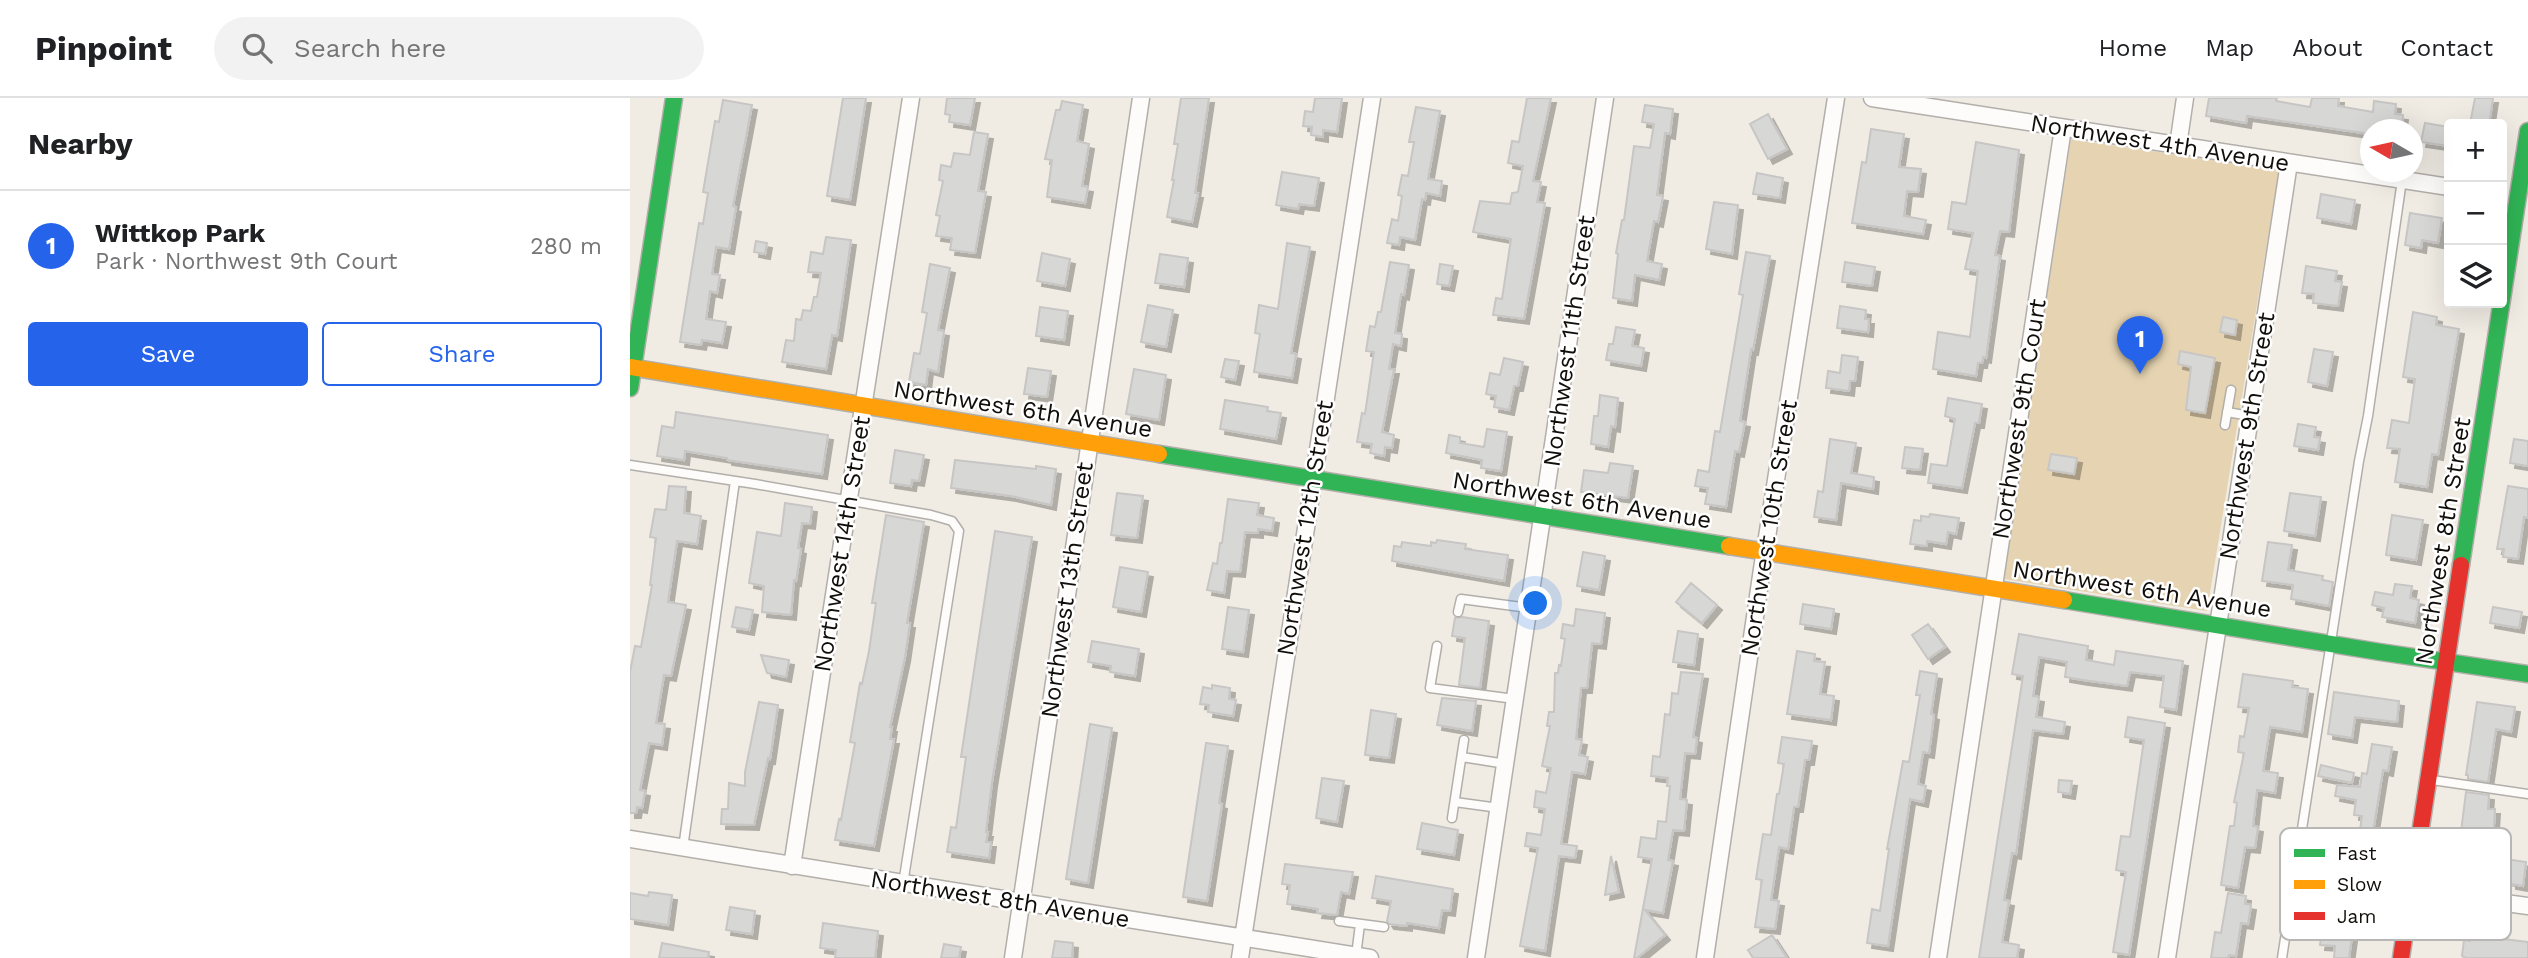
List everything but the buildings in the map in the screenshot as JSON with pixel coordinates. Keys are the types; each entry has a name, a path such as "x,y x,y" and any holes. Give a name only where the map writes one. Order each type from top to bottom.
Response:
{"street":[{"path":"630,388 631,367 674,98"},
{"name":"Northwest 14th Street","path":"792,866 911,98"},
{"name":"Northwest 13th Street","path":"1013,958 1141,98"},
{"name":"Northwest 12th Street","path":"1240,958 1372,98"},
{"name":"Northwest 11th Street","path":"1476,958 1605,98"},
{"name":"Northwest 10th Street","path":"1705,958 1836,98"},
{"name":"Northwest 4th Avenue","path":"1871,98 2360,174"},
{"path":"2178,146 2185,98"},
{"name":"Northwest 9th Court","path":"1938,958 2063,128"},
{"name":"Northwest 8th Street","path":"2421,828 2528,131"},
{"name":"Northwest 9th Street","path":"2167,958 2289,163"},
{"name":"Northwest 4th Avenue","path":"2415,182 2444,186"},
{"name":"Northwest 6th Avenue","path":"631,367 1312,481 2528,674"},
{"name":"Northwest 8th Avenue","path":"630,839 1363,957"},
{"name":"Northwest 8th Street","path":"2401,958 2404,940"}],"lane":[{"path":"2302,828 2368,416 2402,182"},
{"path":"2225,425 2231,390"},
{"path":"2227,412 2250,416"},
{"path":"630,465 931,515 952,521 959,531 903,884"},
{"path":"683,848 735,481"},
{"path":"1458,612 1461,599 1529,608"},
{"path":"1437,646 1430,688 1515,699"},
{"path":"1452,818 1464,740"},
{"path":"1462,757 1506,764"},
{"path":"2429,779 2528,793"},
{"path":"1455,802 1499,808"},
{"path":"1339,921 1384,928"},
{"path":"1360,924 1363,957"},
{"path":"2283,958 2286,940"}],"shaded area":[{"path":"2071,139 2279,170 2207,611 2004,579"}],"traffic: fast":[{"path":"630,388 674,98"},
{"path":"2461,565 2528,131"},
{"path":"1159,454 1729,546"},
{"path":"2064,600 2528,674"}],"traffic: slow":[{"path":"630,367 1159,454"},
{"path":"1729,546 2064,600"}],"traffic: jam":[{"path":"2421,828 2461,565"},
{"path":"2401,958 2404,940"}],"place":[{"name":"Wittkop Park","path":"2140,374"}]}
